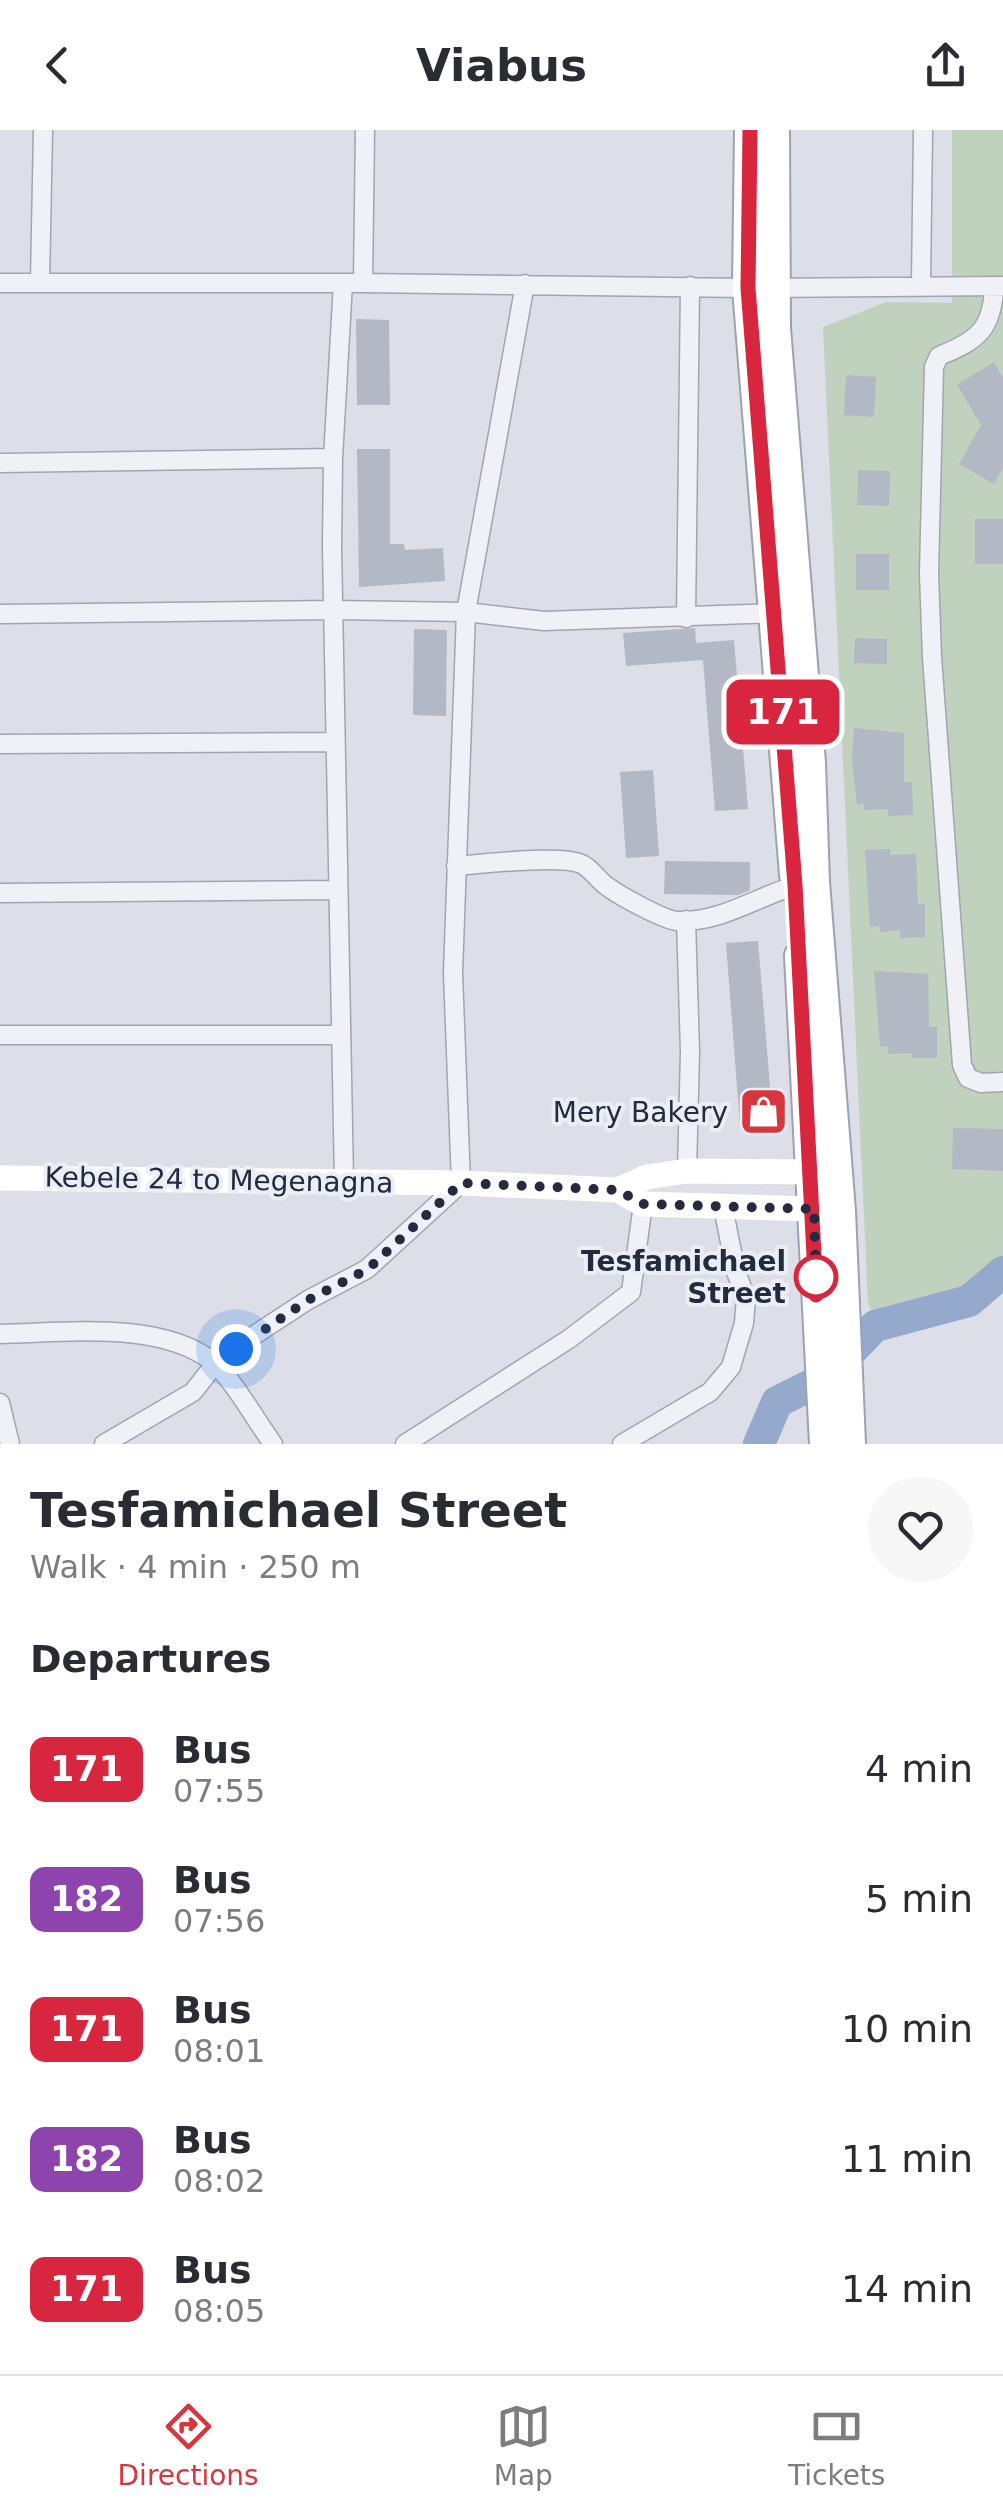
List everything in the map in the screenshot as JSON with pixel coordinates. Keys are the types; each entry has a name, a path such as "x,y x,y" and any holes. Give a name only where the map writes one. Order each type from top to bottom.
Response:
{"main road":[{"path":"750,130 776,614 805,884 831,1296 834,1382 824,1444"},
{"path":"774,130 761,286 782,448 810,763 805,884 810,1172 831,1296"},
{"path":"618,1190 647,1178 686,1171 810,1172"},
{"name":"Kebele 24 to Megenagna","path":"0,1178 461,1183 618,1190"},
{"path":"618,1190 642,1204 814,1209"},
{"path":"834,1382 850,1444"}],"street":[{"path":"40,282 43,130"},
{"path":"363,283 365,130"},
{"path":"921,286 923,130"},
{"path":"0,283 998,286 994,310 981,330 968,342 939,356 934,367 929,574 962,1064 968,1078 981,1083 1003,1082"},
{"path":"342,283 333,458 336,890 344,1181"},
{"path":"104,1444 193,1392 215,1364 308,1300 368,1269 461,1183 453,972 466,612 525,284"},
{"path":"686,618 690,286"},
{"path":"0,462 333,458"},
{"path":"0,614 334,610 466,612 544,621 776,614"},
{"path":"0,744 335,742"},
{"path":"456,866 528,861 580,863 608,888 672,921 748,906 805,884"},
{"path":"0,893 336,890"},
{"path":"686,920 690,1052 686,1171"},
{"path":"0,1035 342,1035"},
{"path":"405,1444 569,1339 631,1292 642,1204"},
{"path":"622,1444 710,1392 731,1367 744,1323 746,1298 723,1207"},
{"path":"0,1334 160,1336 182,1343 215,1364 273,1444"},
{"path":"0,1403 10,1443 2,1444"}],"green space":[{"path":"952,130 1003,130 1003,1281 961,1305 876,1319 868,1304 823,327 886,302 952,303"}],"building":[{"path":"356,319 389,320 390,405 357,405"},
{"path":"994,362 1003,378 1003,468 994,484 959,464 981,425 957,385"},
{"path":"846,375 876,377 874,417 844,415"},
{"path":"357,449 390,449 390,544 404,544 405,550 443,548 445,581 359,587"},
{"path":"858,470 890,471 889,506 857,505"},
{"path":"975,519 1003,519 1003,564 975,564"},
{"path":"856,554 889,554 889,590 856,590"},
{"path":"695,628 696,643 734,640 748,809 715,811 703,660 626,666 623,633"},
{"path":"414,629 447,630 446,716 413,715"},
{"path":"855,638 887,639 887,664 854,663"},
{"path":"854,728 904,733 904,782 912,782 913,815 888,816 888,809 864,810 864,804 857,805 852,759"},
{"path":"653,770 659,856 626,858 620,772"},
{"path":"890,849 890,855 916,854 918,904 925,904 925,937 900,938 900,930 880,932 879,926 870,927 865,850"},
{"path":"665,861 750,862 750,890 738,895 664,894"},
{"path":"758,941 773,1123 740,1126 726,943"},
{"path":"874,971 928,974 929,1027 937,1027 937,1058 888,1054 888,1046 880,1047"},
{"path":"953,1128 1003,1129 1003,1171 952,1169"}],"waterway":[{"path":"759,1444 777,1402 825,1378 875,1326 969,1301 1003,1272"}],"bus line":[{"name":"171","path":"750,130 748,288 795,885 816,1295"}],"place":[{"name":"Mery Bakery","path":"763,1112"},
{"name":"Tesfamichael Street","path":"816,1277"}],"route":[{"path":"236,1349 308,1300 368,1269 461,1183 618,1190 642,1204 814,1209 816,1277"}]}
